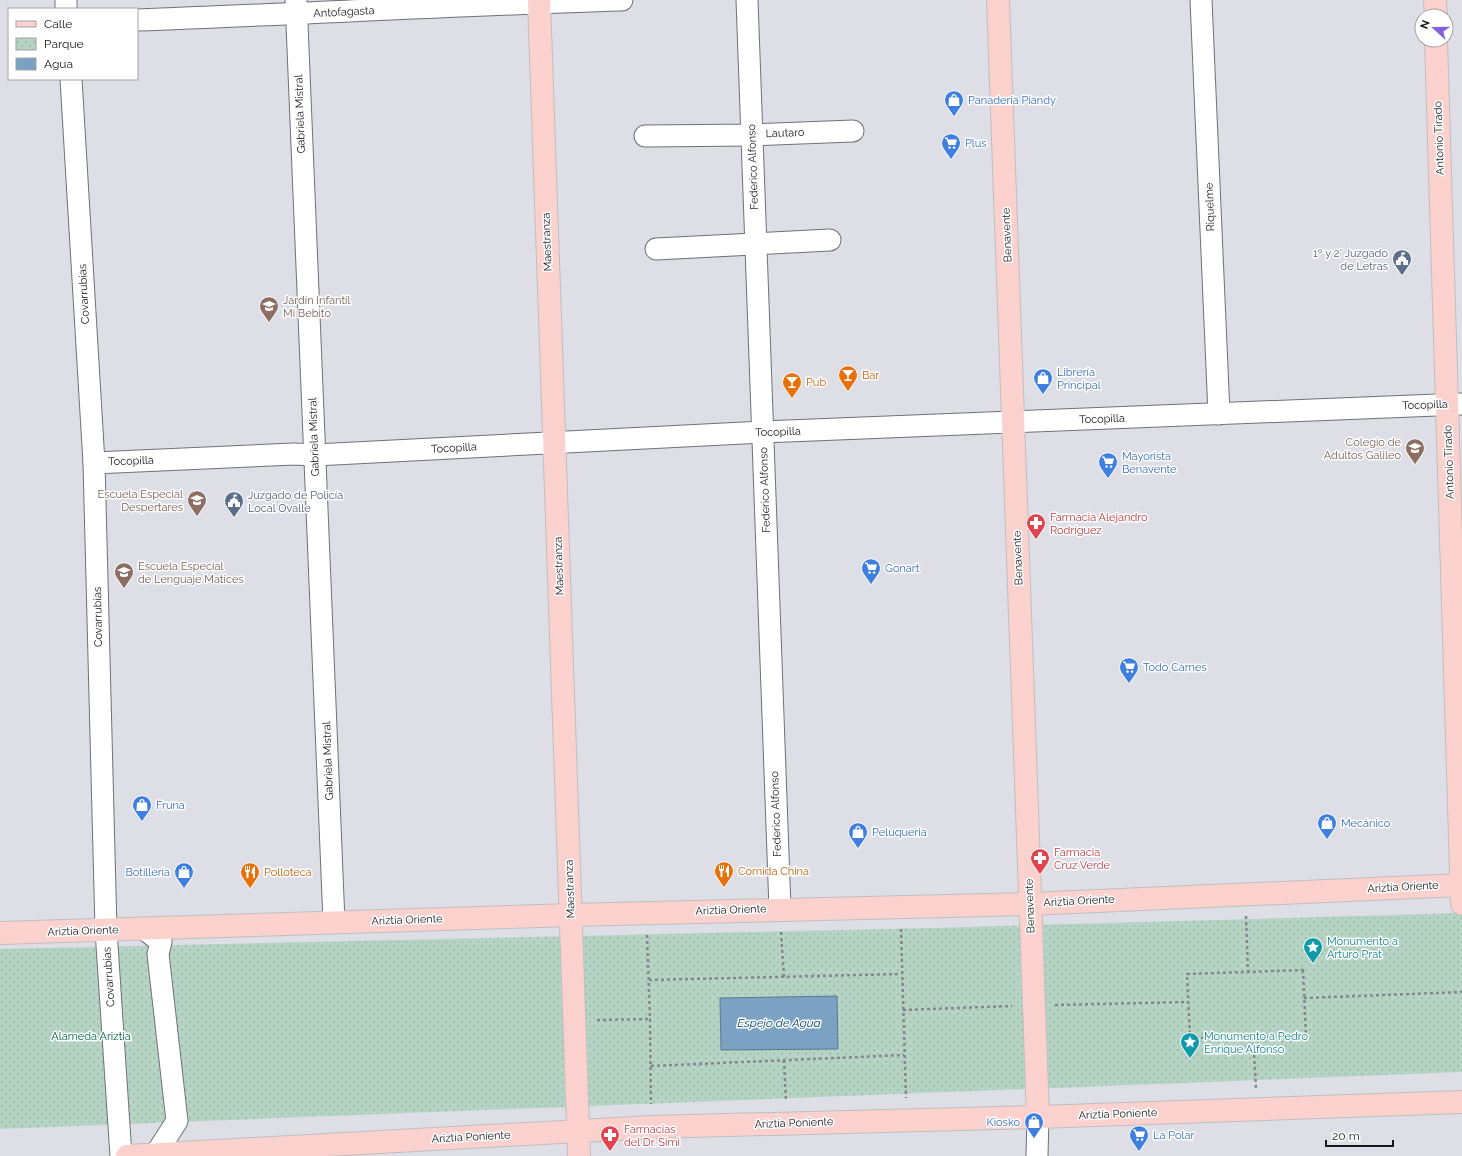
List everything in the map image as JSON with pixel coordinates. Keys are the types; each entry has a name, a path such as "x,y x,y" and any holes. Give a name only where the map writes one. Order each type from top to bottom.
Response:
{"main road":[{"name":"Benavente","path":"998,0 1038,1117"},
{"name":"Maestranza","path":"539,1 579,1156"},
{"name":"Antonio Tirado","path":"1436,48 1454,404 1462,882"},
{"name":"Ariztía Oriente","path":"0,933 780,909 1030,904 1462,882"},
{"name":"Ariztía Poniente","path":"128,1156 652,1127 1038,1117 1462,1102"}],"street":[{"name":"Antofagasta","path":"138,20 296,7 622,0"},
{"name":"Federico Alfonso","path":"747,0 780,909"},
{"name":"Riquelme","path":"1201,0 1219,414"},
{"name":"Gabriela Mistral","path":"296,7 334,922"},
{"name":"Covarrubias","path":"71,80 94,463 106,930 121,1156"},
{"name":"Lautaro","path":"645,136 853,131"},
{"path":"656,249 830,240"},
{"name":"Tocopilla","path":"94,463 554,444 763,432 1454,404"},
{"path":"144,929 161,942 158,954 177,1121 155,1155"},
{"path":"1038,1117 1038,1156"}],"path":[{"path":"1245,894 1248,972"},
{"path":"901,906 901,974 907,1120"},
{"path":"780,909 784,977"},
{"path":"645,913 649,980 652,1127"},
{"path":"1303,970 1306,1036 1190,1038 1187,974 1248,972 1303,970"},
{"path":"649,980 901,974"},
{"path":"1304,998 1462,992"},
{"path":"903,1010 1034,1005 1188,1002"},
{"path":"574,1020 650,1019"},
{"path":"1253,1037 1258,1109"},
{"path":"651,1066 904,1055"},
{"path":"784,1060 787,1123"}],"green space":[{"name":"Alameda Ariztia","path":"1462,913 1462,1072 0,1129 0,949 932,928"}],"water":[{"name":"Espejo de Agua","path":"837,996 838,1049 721,1050 720,998"}],"place":[{"name":"Panadería Piandy","path":"954,117"},
{"name":"Plus","path":"951,160"},
{"name":"1º y 2° Juzgado de Letras","path":"1402,276"},
{"name":"Jardín Infantil Mi Bebito","path":"269,323"},
{"name":"Bar","path":"848,392"},
{"name":"Librería Principal","path":"1043,395"},
{"name":"Pub","path":"792,399"},
{"name":"Colegio de Adultos Galileo","path":"1415,465"},
{"name":"Mayorista Benavente","path":"1108,479"},
{"name":"Escuela Especial Despertares","path":"197,517"},
{"name":"Juzgado de Policía Local Ovalle","path":"234,518"},
{"name":"Farmacia Alejandro Rodríguez","path":"1036,540"},
{"name":"Gonart","path":"871,585"},
{"name":"Escuela Especial de Lenguaje Matices","path":"124,589"},
{"name":"Todo Carnes","path":"1129,684"},
{"name":"Fruna","path":"142,822"},
{"name":"Mecánico","path":"1327,840"},
{"name":"Peluqueria","path":"858,849"},
{"name":"Farmacia Cruz Verde","path":"1040,875"},
{"name":"Comida China","path":"724,888"},
{"name":"Botillería","path":"184,889"},
{"name":"Polloteca","path":"250,889"},
{"name":"Monumento a Arturo Prat","path":"1313,964"},
{"name":"Monumento a Pedro Enrique Alfonso","path":"1190,1059"},
{"name":"Kiosko","path":"1034,1139"},
{"name":"Farmacias del Dr. Simi","path":"610,1152"},
{"name":"La Polar","path":"1139,1152"}]}
